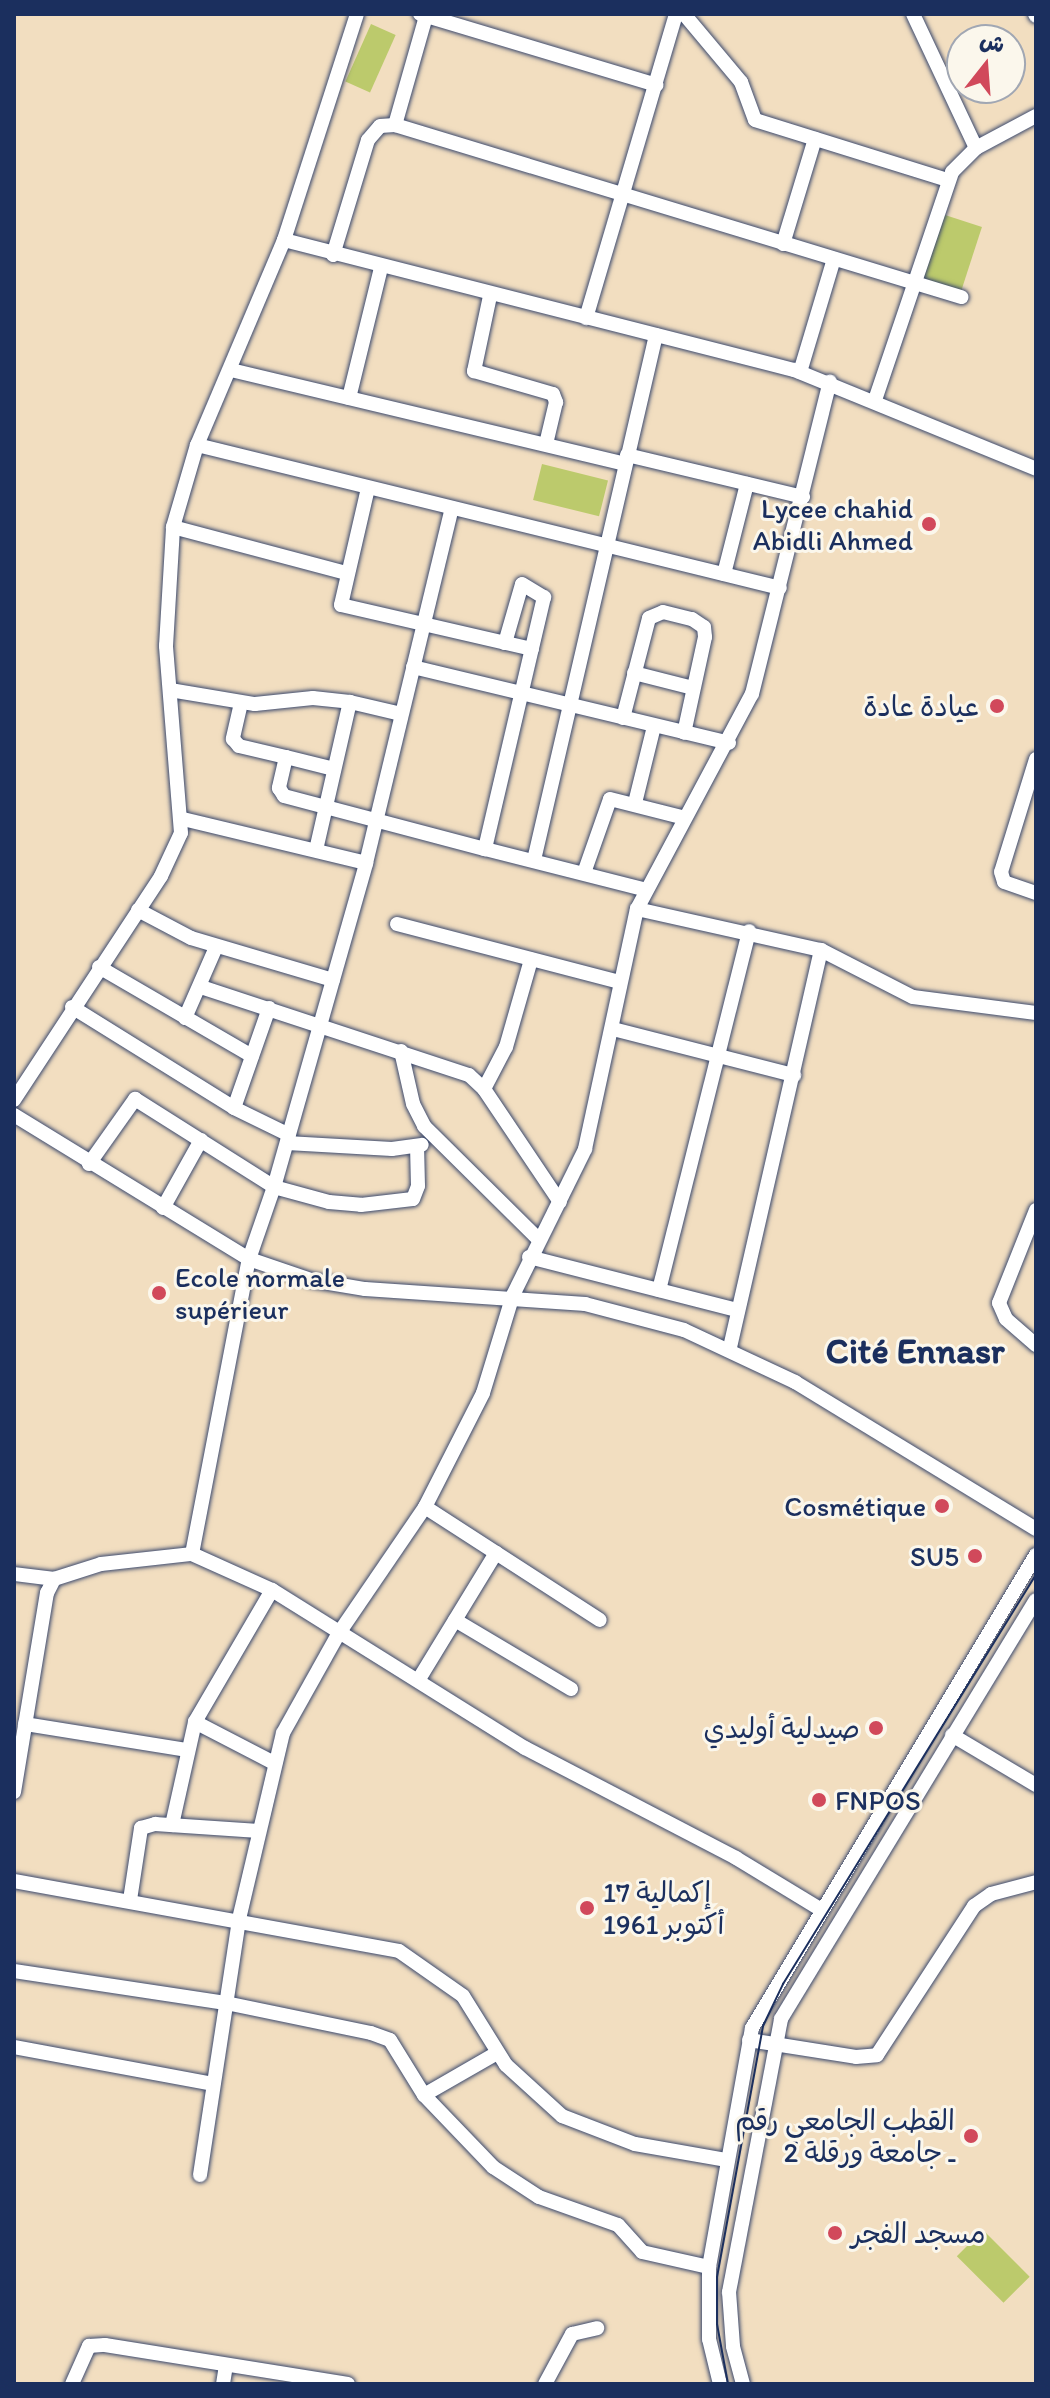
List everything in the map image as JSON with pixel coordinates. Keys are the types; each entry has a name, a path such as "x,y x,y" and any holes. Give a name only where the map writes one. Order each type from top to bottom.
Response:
{"street":[{"path":"14,1100 175,850 183,819 165,610 173,527 197,445 284,240 357,14"},
{"path":"586,318 676,14"},
{"path":"684,14 745,88 755,120 948,180"},
{"path":"913,14 976,148"},
{"path":"395,125 423,15 657,85"},
{"path":"875,400 911,282 948,180 976,148 1036,116"},
{"path":"333,255 368,140 380,126 395,125 961,297"},
{"path":"783,244 815,139"},
{"path":"284,240 490,296 800,372 875,400 1036,469"},
{"path":"800,372 834,259"},
{"path":"349,398 381,268"},
{"path":"490,296 474,371 556,397 546,444"},
{"path":"534,860 656,335"},
{"path":"231,370 546,444 803,497"},
{"path":"200,2175 239,1919 274,1763 291,1715 339,1633 425,1507 483,1393 513,1295 529,1257 585,1149 643,889 729,743 756,685 830,382"},
{"path":"197,445 780,588"},
{"path":"724,574 747,484"},
{"path":"368,488 340,601 345,608 532,649"},
{"path":"192,1554 249,1259 274,1187 366,863 452,508"},
{"path":"173,527 346,573"},
{"path":"485,849 544,595 524,584 518,587 505,643"},
{"path":"623,718 651,616 663,612 692,619 706,632 684,733"},
{"path":"413,667 729,743"},
{"path":"634,673 693,688"},
{"path":"170,690 270,705 313,698 350,702 401,714"},
{"path":"316,850 350,702"},
{"path":"241,703 236,744 334,769"},
{"path":"635,803 654,726"},
{"path":"286,757 280,792 376,822 643,889"},
{"path":"1036,759 1032,785 1001,872 1004,882 1036,893"},
{"path":"584,873 604,804 615,798 685,818"},
{"path":"183,819 366,863"},
{"path":"637,909 749,931 821,950 877,983 913,997 1036,1013"},
{"path":"138,910 216,947 333,980"},
{"path":"397,924 620,982"},
{"path":"659,1290 749,931"},
{"path":"185,1018 216,947"},
{"path":"730,1348 821,950"},
{"path":"484,1089 506,1047 531,960"},
{"path":"99,967 252,1056"},
{"path":"201,987 469,1075 484,1089 560,1202"},
{"path":"72,1007 288,1139 417,1146 436,1142"},
{"path":"234,1108 269,1008"},
{"path":"613,1029 794,1075"},
{"path":"401,1051 413,1104 436,1142 538,1239"},
{"path":"89,1164 135,1099 274,1187 329,1202 407,1201 417,1190 417,1146"},
{"path":"14,1115 89,1164 249,1259 333,1285 513,1295 618,1310 730,1348 858,1418 1036,1529"},
{"path":"163,1208 201,1140"},
{"path":"1035,1216 999,1303 1006,1319 1036,1345"},
{"path":"529,1257 737,1310"},
{"path":"425,1507 600,1620"},
{"path":"419,1679 496,1553"},
{"path":"14,1574 54,1579 101,1564 192,1554 272,1590 525,1748 736,1858 820,1909"},
{"path":"720,2384 709,2339 709,2267 749,2040 759,2011 1036,1555"},
{"path":"14,1792 22,1719 54,1579"},
{"path":"172,1825 195,1722 272,1590"},
{"path":"743,2384 733,2346 729,2292 773,2044 781,2019 1036,1600"},
{"path":"455,1620 571,1689"},
{"path":"22,1719 187,1750"},
{"path":"195,1722 274,1763"},
{"path":"952,1735 1036,1785"},
{"path":"130,1900 141,1828 172,1825 259,1831"},
{"path":"14,1881 239,1919 399,1951 463,1996 497,2053 532,2094 562,2116 635,2144 726,2160"},
{"path":"749,2040 866,2058 877,2055 974,1906 991,1894 1036,1882"},
{"path":"14,1971 226,2003 390,2040 424,2095 493,2167 539,2197 618,2225 642,2252 709,2267"},
{"path":"14,2047 213,2084"},
{"path":"424,2095 497,2053"},
{"path":"545,2384 572,2334 597,2328"},
{"path":"72,2384 89,2346 226,2365 281,2379 348,2384"},
{"path":"223,2384 226,2365"}],"green space":[{"path":"371,24 396,35 370,93 345,82"},
{"path":"942,214 982,227 961,292 921,279"},
{"path":"542,464 608,480 599,516 533,500"},
{"path":"983,2230 1030,2277 1004,2303 957,2256"}],"tram line":[{"path":"728,2384 717,2324 717,2277 763,2026 783,1984 1036,1574"}],"place":[{"name":"Lycee chahid Abidli Ahmed","path":"929,524"},
{"name":"عيادة عادة","path":"997,706"},
{"name":"Ecole normale supérieur","path":"159,1293"},
{"name":"Cosmétique","path":"942,1506"},
{"name":"SU5","path":"975,1556"},
{"name":"صيدلية أوليدي","path":"876,1728"},
{"name":"FNPOS","path":"819,1800"},
{"name":"إكمالية 17 أكتوبر 1961","path":"587,1908"},
{"name":"القطب الجامعي رقم 2 ـ جامعة ورقلة","path":"971,2136"},
{"name":"مسجد الفجر","path":"835,2233"}],"district":[{"name":"Cité Ennasr","path":"915,1351"}]}
